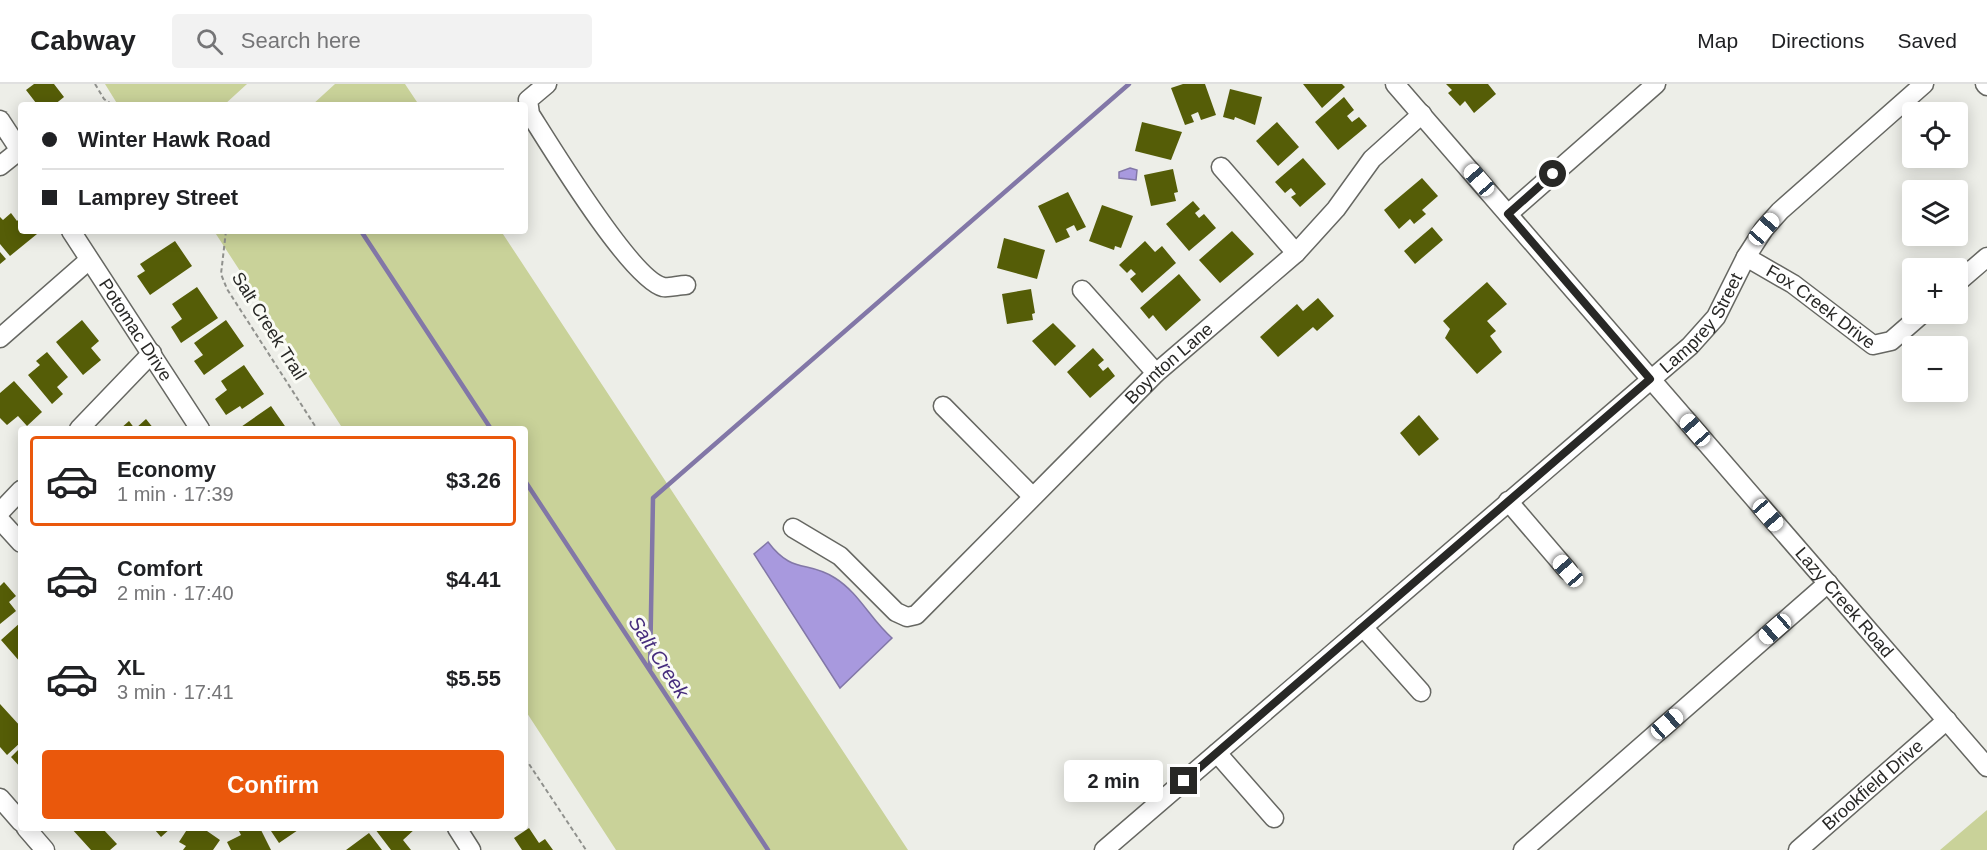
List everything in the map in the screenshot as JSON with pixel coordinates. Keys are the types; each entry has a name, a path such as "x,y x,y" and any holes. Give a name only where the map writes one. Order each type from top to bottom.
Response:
{"street":[{"path":"547,84 528,100 530,114 596,215 649,279 664,287 686,285"},
{"name":"Lazy Creek Road","path":"1395,84 1987,767"},
{"path":"1508,214 1656,84"},
{"name":"Lamprey Street","path":"1104,850 1690,346 1716,317 1746,257 1764,229 1797,194 1924,84"},
{"name":"Boynton Lane","path":"793,528 840,556 896,612 907,617 916,615 1156,373 1296,253 1336,209 1372,159 1422,114"},
{"path":"0,120 18,148"},
{"path":"0,166 18,152"},
{"path":"1221,167 1296,253"},
{"name":"Potomac Drive","path":"73,234 198,426"},
{"name":"Fox Creek Drive","path":"1746,257 1793,284 1873,345 1891,341 1911,324"},
{"path":"1968,273 1987,257"},
{"path":"0,338 89,260"},
{"path":"1082,290 1156,373"},
{"path":"82,426 152,353"},
{"path":"943,406 1032,496"},
{"path":"0,512 18,493"},
{"path":"1508,501 1568,571"},
{"path":"0,520 18,540"},
{"path":"1523,850 1828,583"},
{"path":"1363,627 1421,692"},
{"name":"Brookfield Drive","path":"1798,850 1947,720"},
{"path":"1216,753 1274,818"},
{"path":"0,798 18,819"},
{"path":"29,831 45,850"},
{"path":"459,831 470,850"}],"path":[{"path":"95,84 108,102"},
{"name":"Salt Creek Trail","path":"226,234 221,274 226,290 315,426"},
{"path":"528,763 586,850"}],"green space":[{"path":"105,84 247,84 227,102 116,102"},
{"path":"335,84 405,84 417,102 315,102"},
{"path":"216,234 503,234 908,850 616,850 528,715 528,426 341,426"},
{"path":"1987,810 1987,850 1940,850"}],"shaded area":[{"path":"1130,168 1137,170 1136,180 1119,178 1119,172"},
{"path":"768,542 785,559 816,569 843,584 892,638 840,688 754,554"}],"building":[{"path":"34,84 54,84 64,97 58,102 35,102 26,90"},
{"path":"1183,84 1205,84 1216,115 1201,120 1198,112 1191,115 1194,122 1185,125 1171,88"},
{"path":"1303,84 1342,84 1345,87 1322,108"},
{"path":"1446,84 1488,84 1496,94 1474,113 1465,101 1460,106 1448,93 1452,90"},
{"path":"1230,89 1262,97 1255,125 1235,117 1234,120 1223,117"},
{"path":"1344,97 1354,110 1347,116 1352,122 1359,117 1367,126 1338,150 1315,122"},
{"path":"1142,122 1182,132 1171,160 1135,151"},
{"path":"1277,122 1299,147 1278,166 1256,141"},
{"path":"1303,158 1326,184 1300,207 1291,197 1296,194 1291,188 1285,193 1275,182"},
{"path":"1173,169 1178,192 1174,193 1176,201 1151,206 1144,175"},
{"path":"1422,178 1438,196 1422,210 1426,214 1414,224 1410,219 1399,229 1384,210"},
{"path":"1068,192 1086,227 1077,231 1074,225 1066,229 1070,237 1056,243 1038,206"},
{"path":"1193,201 1200,209 1195,213 1199,218 1204,214 1216,228 1189,251 1166,224"},
{"path":"1102,205 1133,216 1121,248 1115,246 1114,250 1089,241"},
{"path":"11,213 18,220 18,234 37,234 10,256 0,244 0,217 3,220"},
{"path":"1432,227 1443,240 1415,264 1404,251"},
{"path":"1232,231 1254,254 1220,283 1199,260"},
{"path":"1004,238 1045,250 1037,279 997,268"},
{"path":"175,241 192,266 150,295 137,276 145,271 140,264"},
{"path":"1145,241 1155,252 1162,246 1176,263 1142,293 1130,279 1136,274 1131,269 1127,273 1119,265"},
{"path":"0,252 6,259 0,264"},
{"path":"1179,274 1201,300 1166,331 1153,315 1149,319 1140,308"},
{"path":"1487,282 1507,304 1487,321 1496,331 1490,336 1502,352 1477,374 1445,338 1450,329 1443,321"},
{"path":"197,287 218,318 181,343 171,327 182,319 172,304"},
{"path":"1031,289 1035,313 1032,314 1033,320 1007,324 1002,294"},
{"path":"1318,298 1334,316 1317,331 1313,327 1278,357 1260,337 1297,304 1303,311"},
{"path":"82,320 99,341 91,348 101,360 83,375 56,342"},
{"path":"226,320 244,346 204,375 194,361 203,355 194,343"},
{"path":"1053,323 1076,346 1055,366 1032,341"},
{"path":"1093,348 1104,360 1098,365 1103,371 1108,367 1115,376 1090,398 1067,372"},
{"path":"47,352 68,377 57,387 63,394 52,404 28,375 40,365 36,361"},
{"path":"244,365 264,394 242,409 240,406 226,415 215,399 227,390 221,381"},
{"path":"14,381 42,412 27,426 18,416 7,425 0,418 0,393"},
{"path":"271,406 285,426 242,426"},
{"path":"1419,415 1439,439 1419,456 1400,433"},
{"path":"146,419 152,426 138,426"},
{"path":"129,421 133,426 123,426"},
{"path":"4,582 16,596 9,602 16,611 0,624 0,586"},
{"path":"18,625 18,660 1,640"},
{"path":"0,704 18,724 18,745 7,755 0,747"},
{"path":"18,750 18,765 11,757"},
{"path":"528,829 539,843 545,839 553,850 522,850 514,838 528,831"},
{"path":"74,831 105,831 117,844 110,850 91,850"},
{"path":"156,831 168,831 161,837"},
{"path":"186,831 207,831 220,840 213,850 183,850 186,846 179,842"},
{"path":"239,831 262,831 271,850 231,850 227,842 241,835"},
{"path":"271,831 297,831 279,843"},
{"path":"377,831 413,831 403,840 411,850 391,850"},
{"path":"369,833 382,850 346,850"}],"waterway":[{"path":"650,670 653,498 1129,84"},
{"name":"Salt Creek","path":"363,234 489,426"},
{"name":"Salt Creek","path":"528,486 768,850"}],"route":[{"path":"1184,781 1650,379 1508,214 1553,174"}]}
